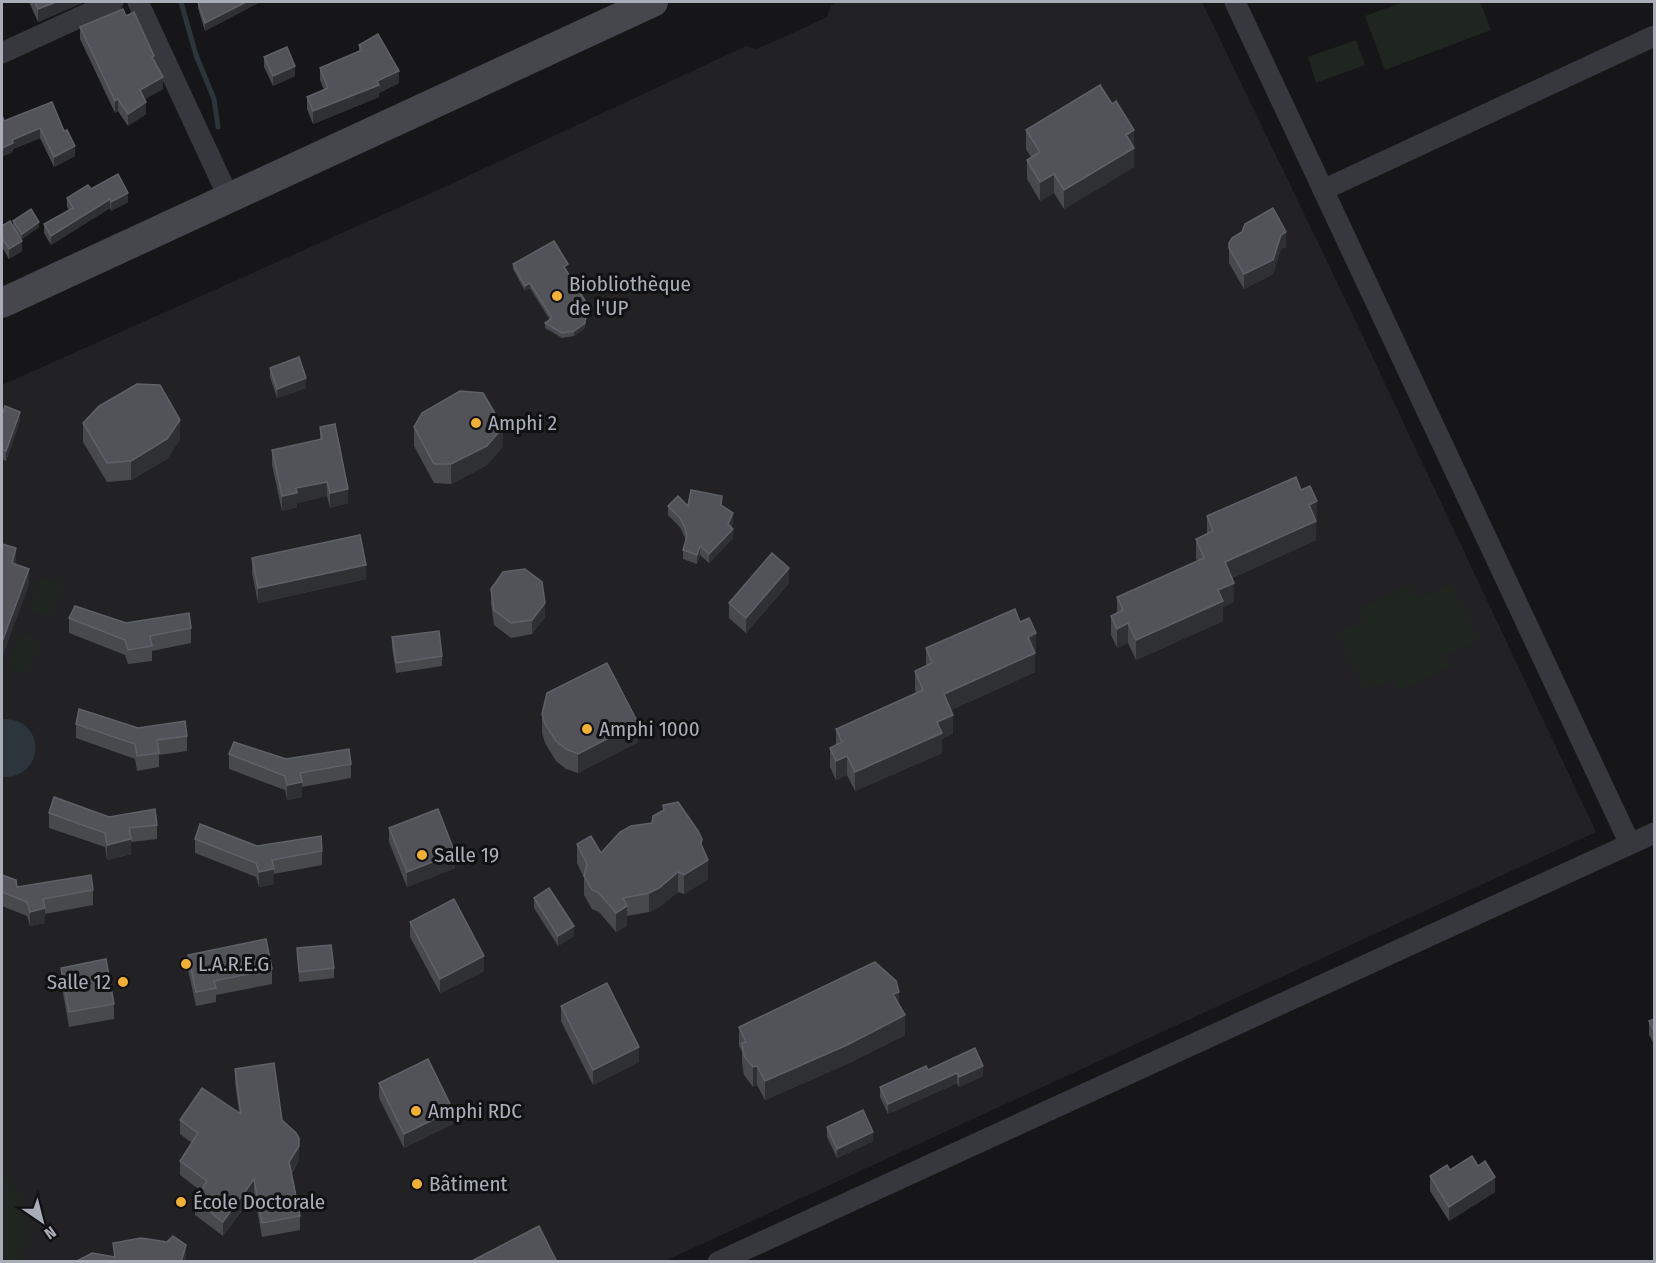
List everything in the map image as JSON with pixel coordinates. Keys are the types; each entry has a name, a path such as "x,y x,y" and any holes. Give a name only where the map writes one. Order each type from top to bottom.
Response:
{"street":[{"path":"2,53 112,2"},
{"path":"138,2 229,198"},
{"path":"2,303 652,2"},
{"path":"1234,2 1630,844"},
{"path":"1323,190 1654,36"},
{"path":"718,1262 1654,833"}],"shaded area":[{"path":"838,2 1202,2 1350,309 1596,832 665,1261 2,1261 2,385 438,190 746,46 756,49 782,38 827,17 831,5"},
{"path":"1403,2 1480,2 1491,30 1385,70 1365,16"},
{"path":"1356,40 1365,65 1316,83 1308,57"},
{"path":"41,578 60,584 49,617 30,611"},
{"path":"1451,583 1478,641 1444,657 1449,667 1399,690 1393,678 1365,690 1338,633 1365,620 1360,610 1413,585 1419,598"},
{"path":"20,634 39,640 27,675 9,668"},
{"path":"2,719 17,721 27,728 33,737 35,748 33,759 27,768 16,775 2,777"},
{"path":"2,1172 21,1196 26,1231 22,1261 2,1261"}],"building":[{"path":"35,2 56,2 38,9"},
{"path":"198,2 246,2 205,23"},
{"path":"123,9 126,16 134,12 154,56 152,57 163,77 140,90 146,102 128,114 118,99 115,101 80,27"},
{"path":"378,34 399,71 377,81 379,85 313,111 307,97 328,88 320,68 362,50 359,45"},
{"path":"287,47 295,66 273,76 264,57"},
{"path":"1100,85 1112,104 1116,101 1134,130 1126,135 1134,148 1064,190 1054,174 1040,182 1027,160 1040,152 1026,130"},
{"path":"52,102 64,131 67,130 75,146 54,157 40,128 12,140 13,143 2,148 3,118 4,121"},
{"path":"118,174 128,193 111,202 110,199 51,236 44,224 73,208 67,198 88,185 91,189"},
{"path":"1273,208 1286,232 1281,235 1273,260 1244,274 1229,248 1229,243 1232,238 1242,232 1245,224"},
{"path":"31,209 39,222 22,234 13,221"},
{"path":"10,221 22,241 9,249 2,238 2,226"},
{"name":"Biobliothèque de l'UP","path":"554,241 568,264 564,267 589,307 584,312 586,318 584,324 574,331 562,333 545,323 552,318 530,283 525,286 513,264"},
{"path":"299,357 306,378 277,389 270,368"},
{"path":"137,384 160,385 180,420 167,439 131,461 107,463 83,423 99,406"},
{"path":"460,391 483,393 503,427 487,446 451,464 434,464 414,427 422,413"},
{"path":"5,406 20,412 6,451 2,449 2,415"},
{"path":"335,424 348,489 330,493 327,482 296,488 297,493 282,496 272,450 322,439 320,427"},
{"path":"1296,477 1301,490 1310,486 1317,501 1309,505 1316,521 1225,562 1234,583 1218,590 1223,601 1136,640 1128,623 1117,629 1111,616 1123,610 1117,597 1204,558 1196,539 1213,531 1207,516"},
{"path":"691,490 722,496 721,505 733,513 728,524 733,529 709,554 700,546 697,555 683,550 687,536 685,528 680,518 668,506 678,496 688,506"},
{"path":"360,535 366,565 258,588 252,558"},
{"path":"2,544 16,548 12,563 29,569 2,642"},
{"path":"772,553 789,568 746,618 729,603"},
{"path":"525,569 542,582 545,603 532,620 511,623 494,610 491,589 503,572"},
{"path":"75,606 126,623 189,613 191,628 150,636 152,646 128,650 125,640 69,618"},
{"path":"1015,609 1020,622 1029,618 1036,633 1028,637 1035,653 944,694 953,715 937,722 942,733 855,772 847,756 836,761 830,748 842,742 836,729 923,690 915,671 932,663 926,648"},
{"path":"439,631 442,656 396,663 392,637"},
{"name":"Amphi 1000","path":"607,663 638,723 578,754 566,749 556,741 545,724 542,714 547,693"},
{"path":"79,709 138,728 185,721 187,736 157,740 159,753 137,756 135,744 76,724"},
{"path":"234,742 286,759 349,749 351,764 300,773 302,782 287,785 285,776 229,754"},
{"path":"54,797 109,817 155,809 157,825 129,828 131,839 107,845 105,833 49,813"},
{"path":"678,802 698,831 708,860 684,875 678,872 659,888 649,893 623,898 627,906 616,913 599,893 592,890 584,876 587,864 577,844 591,836 601,853 620,832 631,826 652,823 653,816 664,810 663,805"},
{"name":"Salle 19","path":"438,809 455,853 407,872 389,828"},
{"path":"200,824 257,846 321,836 322,851 272,860 274,869 259,872 256,863 195,839"},
{"path":"2,875 16,880 17,887 91,875 93,890 43,899 45,908 30,912 27,902 2,892"},
{"path":"549,888 574,926 558,936 534,898"},
{"path":"454,899 484,956 440,979 410,922"},
{"path":"266,939 272,969 214,981 216,988 196,992 188,955"},
{"path":"331,945 334,968 299,972 297,948"},
{"path":"106,959 114,1004 69,1012 61,968"},
{"path":"875,962 896,981 899,992 893,994 905,1015 847,1045 765,1081 757,1066 753,1067 744,1056 742,1043 746,1042 739,1027"},
{"path":"607,983 639,1047 593,1070 561,1006"},
{"path":"1654,1019 1654,1031 1649,1021"},
{"path":"975,1048 983,1066 959,1077 957,1073 888,1104 880,1087 926,1066 928,1070"},
{"name":"Amphi RDC","path":"428,1059 453,1110 404,1134 379,1083"},
{"path":"274,1063 282,1120 299,1138 299,1146 289,1162 300,1216 262,1223 254,1179 223,1222 195,1200 207,1181 180,1161 198,1133 180,1120 202,1088 241,1114 235,1069"},
{"path":"863,1110 873,1132 837,1149 827,1127"},
{"path":"1472,1156 1478,1166 1485,1161 1495,1177 1449,1207 1430,1176 1447,1165 1450,1170"},
{"path":"539,1226 557,1262 470,1262"},
{"path":"173,1236 186,1245 181,1262 77,1261 92,1253 115,1257 113,1243 141,1238 167,1242"}],"waterway":[{"path":"181,2 196,55 214,99 218,127"}],"place":[{"name":"Biobliothèque de l'UP","path":"557,296"},
{"name":"Amphi 2","path":"476,423"},
{"name":"Amphi 1000","path":"587,729"},
{"name":"Salle 19","path":"422,855"},
{"name":"L.A.R.E.G","path":"186,964"},
{"name":"Salle 12","path":"123,982"},
{"name":"Amphi RDC","path":"416,1111"},
{"name":"Bâtiment","path":"417,1184"},
{"name":"École Doctorale","path":"181,1202"}]}
